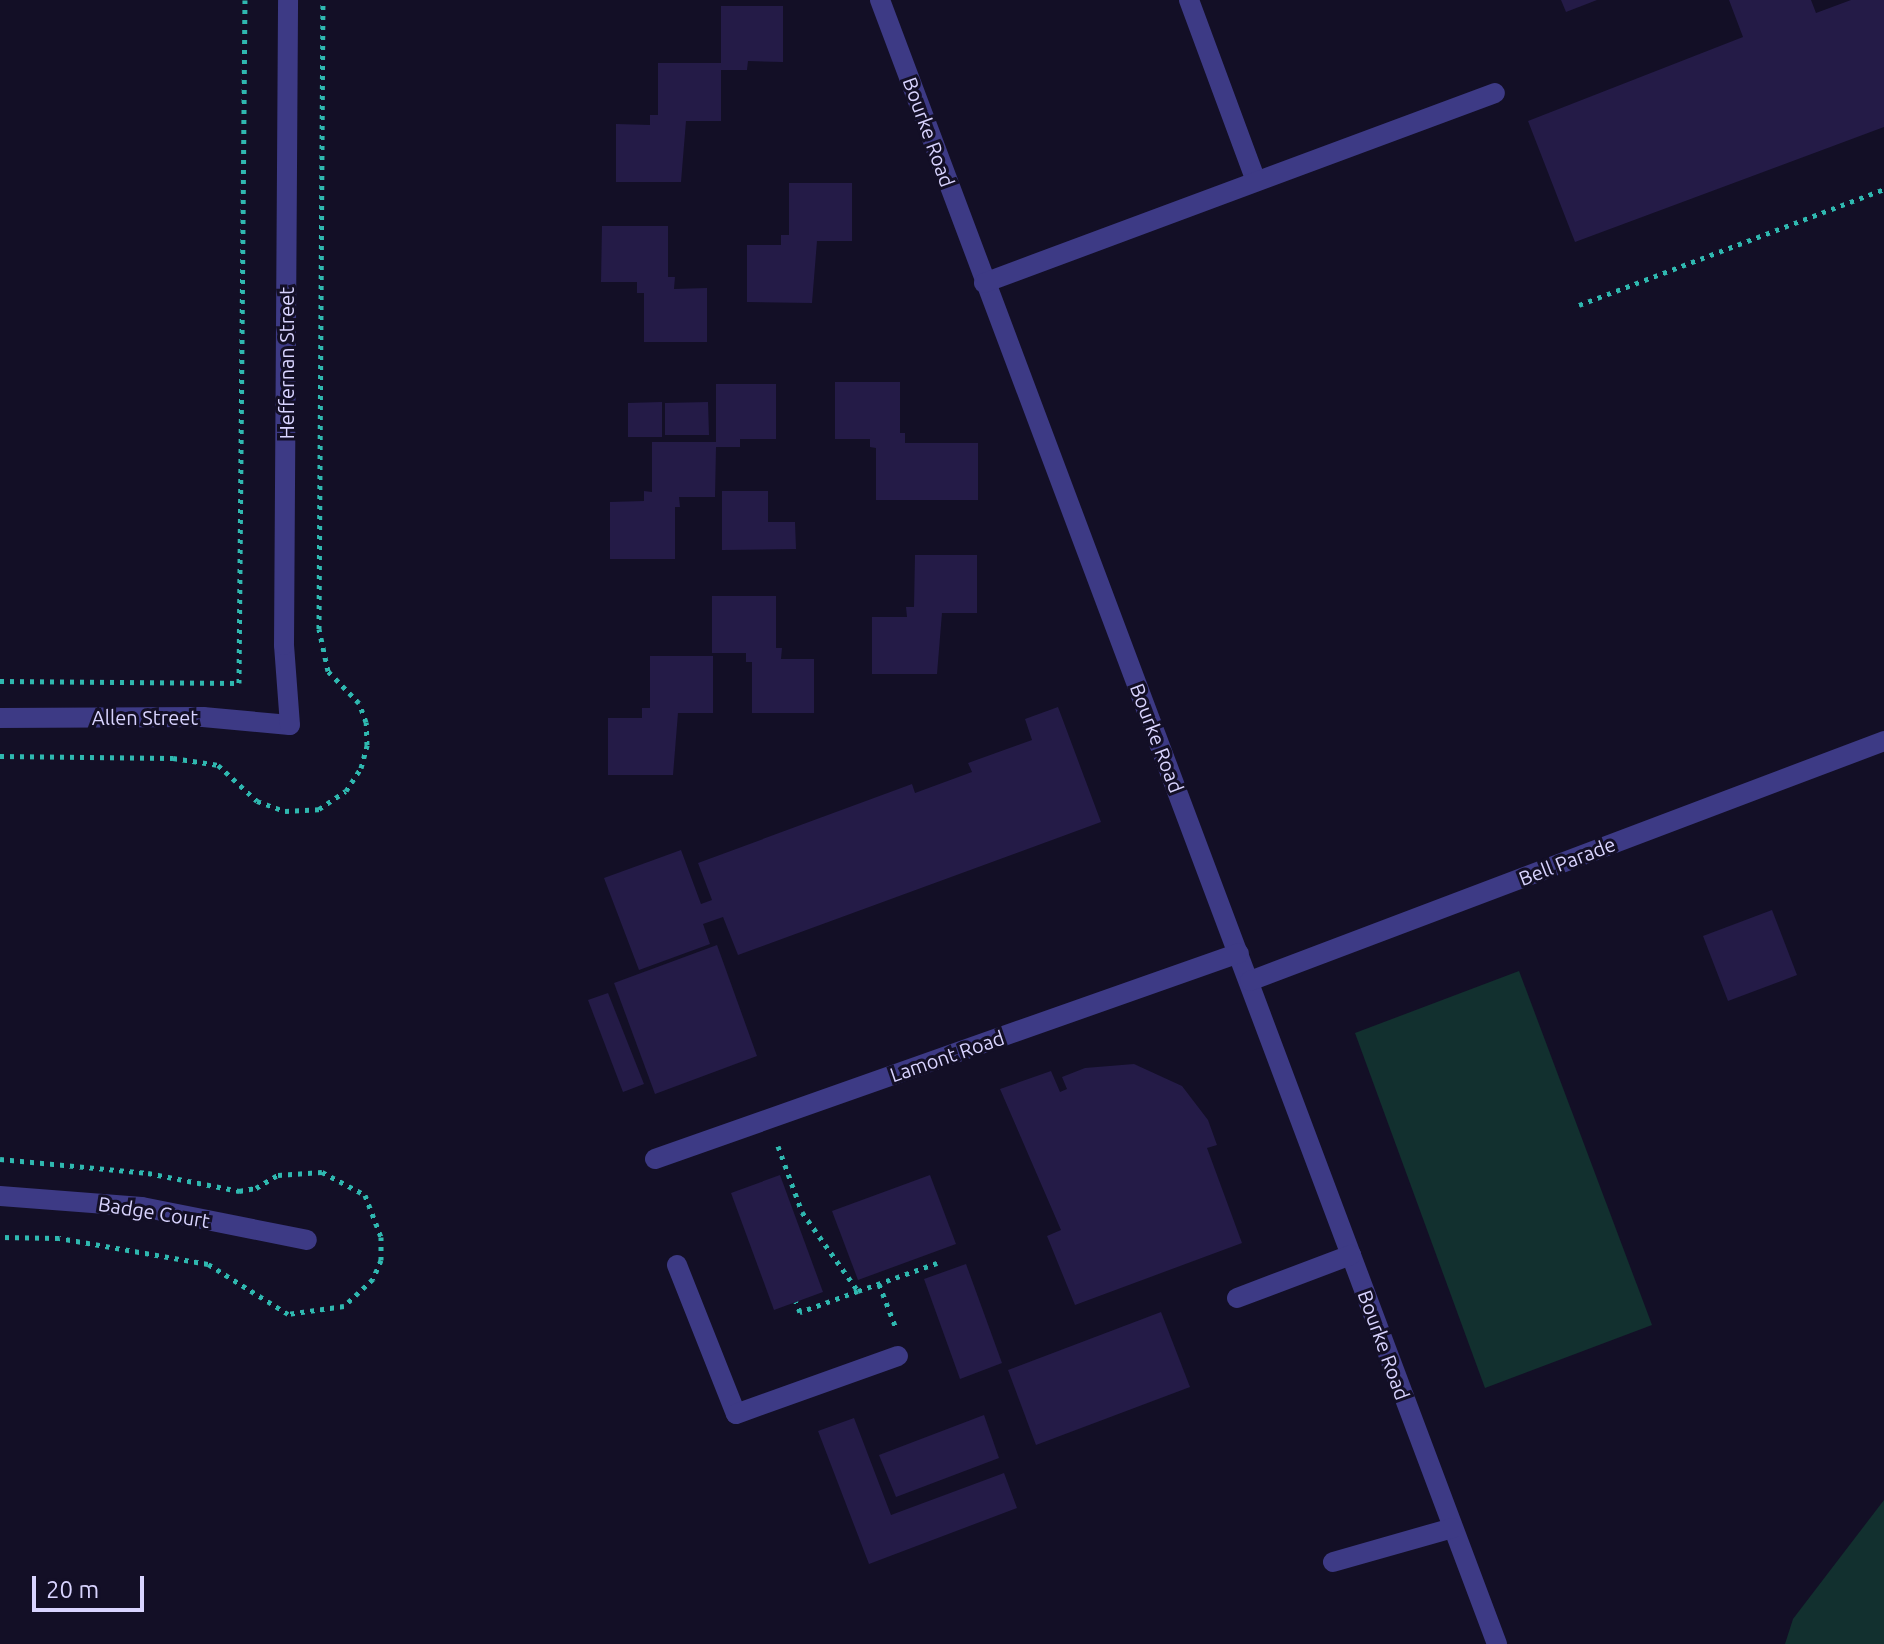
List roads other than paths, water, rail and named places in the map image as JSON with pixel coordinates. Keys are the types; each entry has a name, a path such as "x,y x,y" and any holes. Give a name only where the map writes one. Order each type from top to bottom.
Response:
{"street":[{"name":"Heffernan Street","path":"288,0 284,645 290,725"},
{"name":"Bourke Road","path":"880,0 1497,1644"},
{"path":"1189,0 1256,181"},
{"path":"984,283 1495,93"},
{"name":"Allen Street","path":"0,718 203,717 290,725"},
{"name":"Bell Parade","path":"1250,981 1884,741"},
{"name":"Lamont Road","path":"655,1159 1239,953"},
{"name":"Badge Court","path":"0,1196 142,1207 307,1240"},
{"path":"1237,1298 1351,1255"},
{"path":"677,1265 736,1414 898,1356"},
{"path":"1333,1562 1452,1528"}]}
